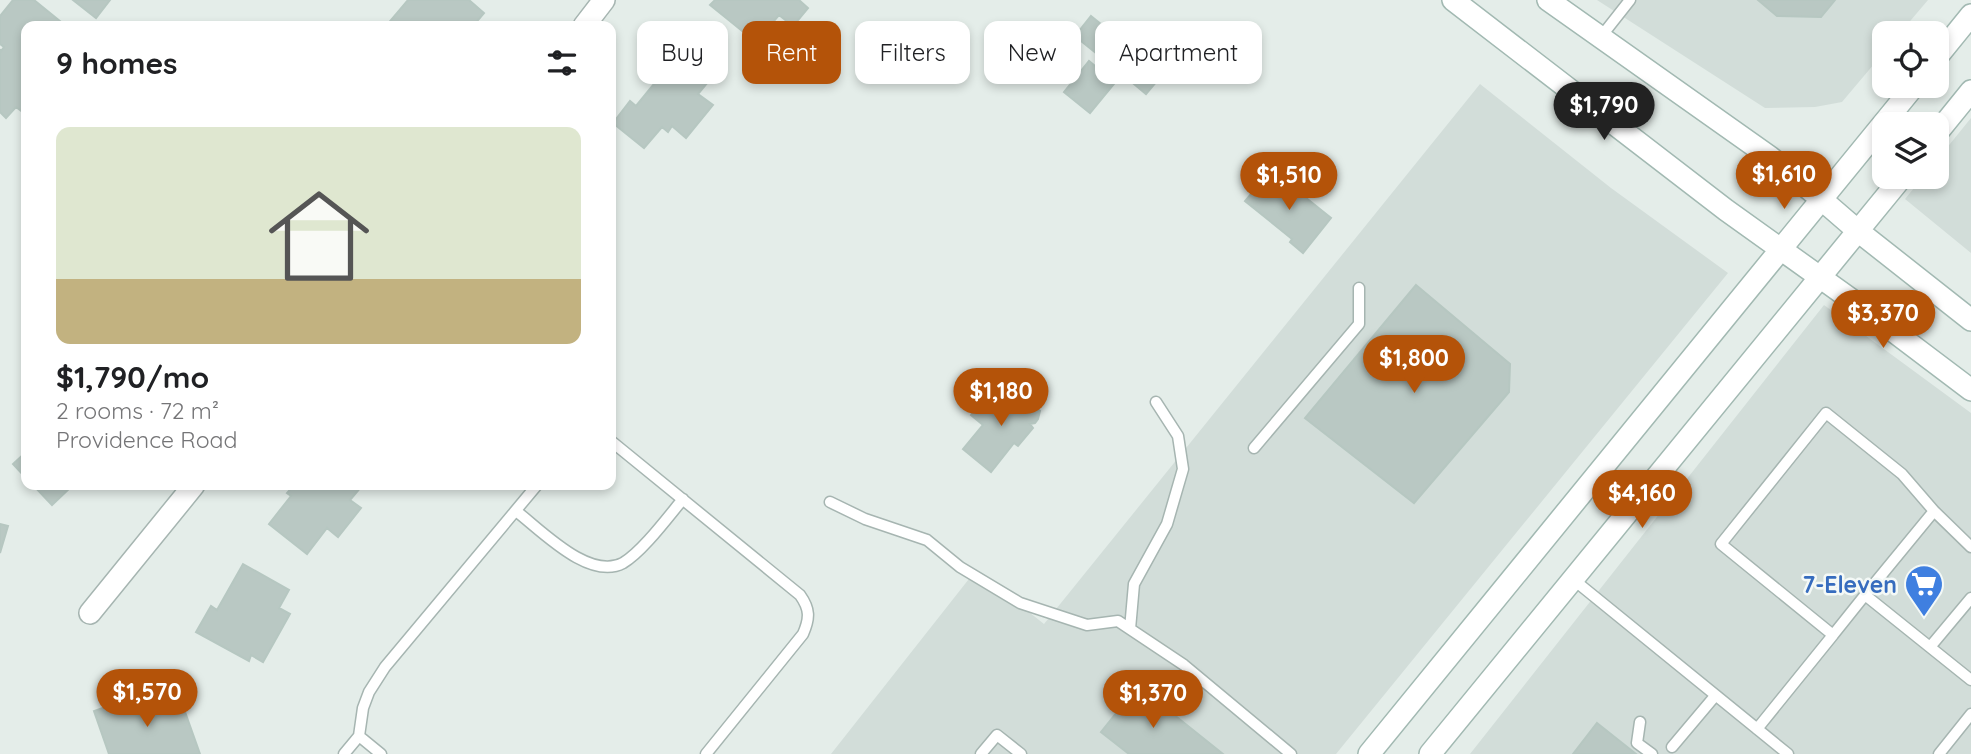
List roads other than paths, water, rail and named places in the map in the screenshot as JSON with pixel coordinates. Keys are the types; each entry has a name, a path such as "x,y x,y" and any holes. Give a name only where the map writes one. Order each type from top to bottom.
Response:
{"main road":[{"path":"588,21 604,0"},
{"path":"1453,0 1726,210 1971,390"},
{"path":"1548,0 1770,158 1971,320"},
{"path":"1949,42 1971,15"},
{"path":"1949,118 1971,91"},
{"path":"1369,754 1904,98"},
{"path":"1430,754 1892,189"},
{"path":"90,613 190,490"}],"lane":[{"path":"1601,38 1630,0"},
{"path":"1254,448 1359,324 1359,288"},
{"path":"1130,629 1134,584 1167,524 1183,469 1178,436 1157,402"},
{"path":"1833,635 1721,544 1826,413 1902,474 1934,511 1971,547"},
{"path":"616,445 800,595 807,606 809,621 803,634 706,754"},
{"path":"344,754 359,736 363,708 369,692 386,667 533,490"},
{"path":"516,511 574,556 589,564 607,567 622,563 636,551 683,499"},
{"path":"830,502 865,519 927,540 960,567 1020,603 1087,625 1118,621 1184,665 1289,753"},
{"path":"1757,729 1934,511"},
{"path":"1574,580 1788,754"},
{"path":"1865,596 1971,680"},
{"path":"1930,647 1971,598"},
{"path":"1672,747 1716,696"},
{"path":"1939,754 1971,714"},
{"path":"1640,722 1637,743 1652,754"},
{"path":"981,754 997,735 1021,754"},
{"path":"359,736 381,754"}],"place":[{"name":"7-Eleven","path":"1924,618"}]}
